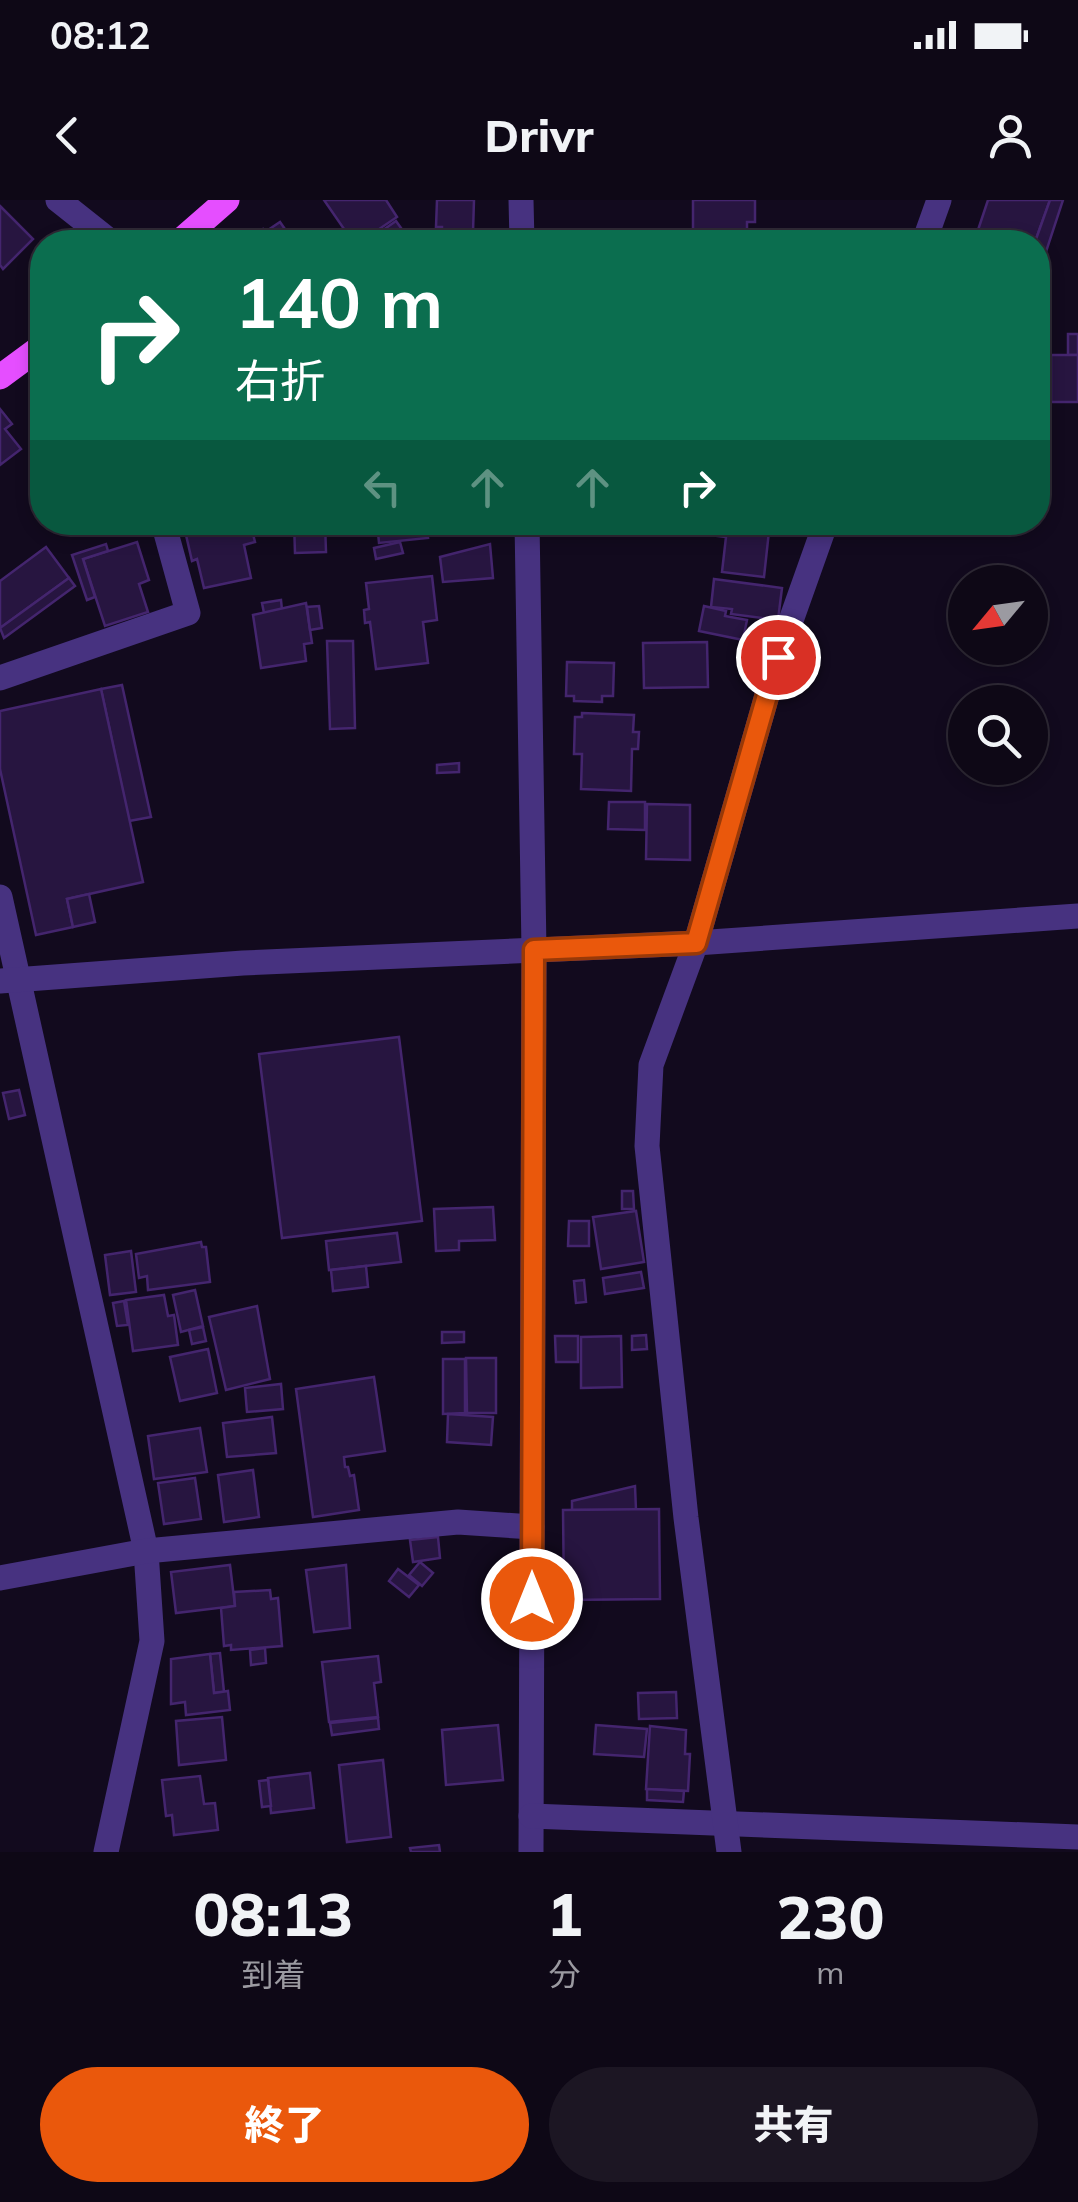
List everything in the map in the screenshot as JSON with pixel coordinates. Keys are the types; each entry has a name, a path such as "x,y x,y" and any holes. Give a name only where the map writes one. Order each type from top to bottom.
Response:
{"main road":[{"path":"193,230 227,200"},
{"path":"0,377 30,355"}],"street":[{"path":"58,200 96,230"},
{"path":"521,200 522,230"},
{"path":"928,230 939,200"},
{"path":"0,678 188,613 167,535"},
{"path":"527,535 534,950 532,1852"},
{"path":"729,1852 686,1518 647,1146 651,1065 696,943 778,657 821,535"},
{"path":"0,897 10,980 40,1085 146,1551 152,1642 106,1852"},
{"path":"10,980 244,963 696,943 1078,916"},
{"path":"0,1578 146,1551 458,1522 532,1527"},
{"path":"531,1816 1078,1837"}],"building":[{"path":"324,200 386,200 397,217 378,230 345,230"},
{"path":"437,200 474,200 473,230 436,227"},
{"path":"693,200 755,200 755,222 747,222 747,230 693,230"},
{"path":"988,200 1050,200 1039,230 978,230"},
{"path":"1050,200 1063,200 1050,240 1050,230 1039,230"},
{"path":"0,206 30,236 30,242 3,269"},
{"path":"396,221 402,230 383,230"},
{"path":"280,222 286,230 268,230"},
{"path":"1068,334 1078,334 1078,355 1068,355"},
{"path":"1051,355 1078,355 1078,402 1051,402"},
{"path":"0,409 12,424 5,429 21,449 0,465"},
{"path":"186,535 253,535 255,542 244,545 251,578 204,588 197,559 192,561"},
{"path":"294,535 325,535 326,552 295,553"},
{"path":"378,535 428,535 428,538 379,543"},
{"path":"769,535 764,577 722,572 726,537 717,536"},
{"path":"137,542 149,580 139,584 148,612 105,626 83,559"},
{"path":"400,542 403,553 376,559 374,548"},
{"path":"106,544 108,551 83,559 95,597 87,600 72,555"},
{"path":"490,544 493,578 443,582 440,557"},
{"path":"46,547 69,578 0,628 0,581"},
{"path":"432,576 437,620 423,622 428,663 376,669 370,622 365,623 364,610 369,609 366,583"},
{"path":"69,578 75,586 4,638 0,628"},
{"path":"714,579 782,588 778,620 731,614 732,609 711,607"},
{"path":"281,600 282,610 264,613 262,603"},
{"path":"306,603 312,643 304,644 306,661 261,668 253,615"},
{"path":"319,606 322,628 310,630 307,607"},
{"path":"704,606 726,611 725,616 747,620 743,640 699,631"},
{"path":"327,641 353,641 355,728 330,729"},
{"path":"707,642 708,687 644,688 643,643"},
{"path":"567,662 614,663 613,696 602,696 602,702 574,701 574,696 566,696"},
{"path":"122,685 151,817 129,821 101,689"},
{"path":"101,689 143,882 67,899 73,927 36,935 0,769 0,711"},
{"path":"582,713 634,715 633,732 639,732 638,749 632,749 631,791 581,789 582,754 574,754 575,717 582,717"},
{"path":"459,763 459,772 437,773 437,765"},
{"path":"609,802 645,802 645,830 608,829"},
{"path":"647,804 690,805 690,860 646,859"},
{"path":"89,894 95,922 73,927 67,899"},
{"path":"399,1037 422,1221 282,1238 259,1054"},
{"path":"19,1090 25,1115 9,1119 3,1093"},
{"path":"622,1191 633,1191 634,1209 622,1209"},
{"path":"493,1207 495,1240 459,1241 459,1250 436,1251 434,1209"},
{"path":"636,1211 644,1262 601,1269 593,1217"},
{"path":"569,1221 589,1221 589,1246 568,1246"},
{"path":"397,1233 401,1262 329,1270 326,1241"},
{"path":"201,1242 206,1247 210,1282 148,1290 147,1276 139,1278 136,1254"},
{"path":"131,1251 136,1292 110,1295 105,1255"},
{"path":"366,1266 368,1287 333,1291 331,1270"},
{"path":"641,1272 644,1288 605,1294 603,1278"},
{"path":"584,1280 586,1302 576,1303 574,1281"},
{"path":"195,1290 203,1326 181,1332 173,1295"},
{"path":"164,1295 168,1316 174,1315 178,1345 133,1351 126,1300"},
{"path":"124,1301 128,1325 117,1326 113,1303"},
{"path":"257,1306 270,1379 226,1390 209,1317"},
{"path":"203,1327 206,1341 192,1344 189,1330"},
{"path":"442,1332 464,1332 464,1342 442,1343"},
{"path":"646,1335 647,1349 632,1350 632,1336"},
{"path":"555,1336 578,1336 578,1362 556,1362"},
{"path":"621,1336 622,1387 581,1388 581,1337"},
{"path":"208,1349 217,1393 180,1401 170,1357"},
{"path":"466,1358 496,1358 496,1413 467,1413"},
{"path":"443,1359 465,1359 465,1413 443,1414"},
{"path":"374,1377 385,1451 344,1457 350,1476 354,1475 359,1510 313,1517 296,1389"},
{"path":"281,1384 283,1409 247,1412 245,1388"},
{"path":"448,1414 493,1417 491,1445 447,1442"},
{"path":"272,1417 276,1453 227,1457 223,1423"},
{"path":"200,1428 207,1472 154,1479 148,1436"},
{"path":"253,1470 259,1517 224,1522 218,1475"},
{"path":"195,1478 201,1519 164,1524 158,1483"},
{"path":"635,1486 636,1510 572,1510 572,1501"},
{"path":"659,1509 660,1599 564,1600 563,1510"},
{"path":"438,1537 440,1558 413,1562 410,1540"},
{"path":"420,1562 433,1573 422,1586 409,1575"},
{"path":"230,1565 235,1606 176,1613 171,1572"},
{"path":"346,1565 350,1628 314,1632 306,1570"},
{"path":"398,1569 419,1585 409,1597 389,1581"},
{"path":"270,1590 271,1599 278,1598 282,1646 231,1650 231,1645 224,1646 221,1608 235,1606 234,1592"},
{"path":"265,1648 266,1663 251,1665 250,1650"},
{"path":"220,1653 224,1692 214,1693 210,1654"},
{"path":"210,1654 214,1693 228,1691 230,1710 186,1715 185,1702 171,1704 171,1659"},
{"path":"378,1656 381,1682 374,1683 378,1717 329,1722 322,1662"},
{"path":"676,1692 677,1718 639,1719 638,1693"},
{"path":"222,1717 226,1760 179,1765 176,1721"},
{"path":"378,1718 379,1729 332,1735 330,1723"},
{"path":"498,1725 503,1780 446,1785 442,1730"},
{"path":"596,1725 647,1729 644,1757 594,1754"},
{"path":"650,1726 686,1730 685,1754 690,1754 688,1791 646,1789"},
{"path":"383,1760 391,1837 347,1842 339,1765"},
{"path":"310,1773 314,1808 271,1813 268,1778"},
{"path":"200,1776 204,1804 215,1803 218,1830 174,1835 172,1815 166,1816 162,1780"},
{"path":"268,1780 271,1806 262,1807 259,1781"},
{"path":"647,1789 684,1791 683,1802 647,1800"},
{"path":"439,1845 440,1852 411,1852 410,1848"}],"route":[{"path":"532,1599 534,950 696,943 778,657"}]}
